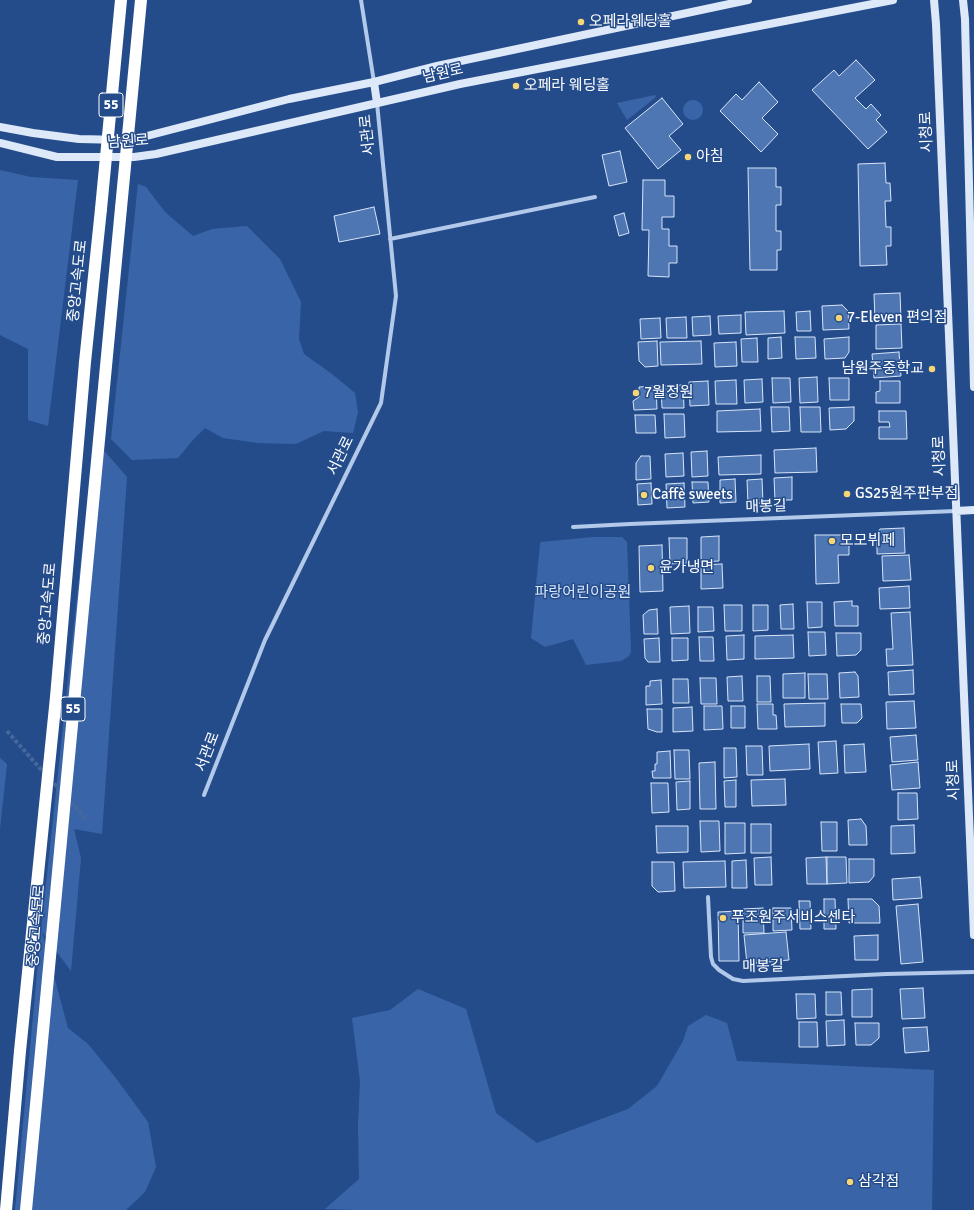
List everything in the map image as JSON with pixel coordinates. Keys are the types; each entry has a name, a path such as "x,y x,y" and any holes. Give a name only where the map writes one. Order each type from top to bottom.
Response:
{"highway":[{"name":"중앙고속도로","path":"6,1210 20,1051 56,697 85,362 102,209 121,0"},
{"name":"중앙고속도로","path":"26,1210 141,0"}],"street":[{"path":"361,0 377,103"},
{"name":"남원로","path":"0,127 79,139 122,140 143,137 289,99 374,82 438,66 748,0"},
{"name":"남원로","path":"0,143 57,158 134,157 156,154 460,84 893,0"},
{"name":"시청로","path":"934,0 937,40 974,935"},
{"path":"963,0 965,19 974,387"},
{"name":"서관로","path":"204,795 265,640 381,403 396,296 377,103"},
{"path":"390,239 595,197"},
{"path":"956,511 974,510"},
{"name":"매봉길","path":"573,527 956,511"},
{"name":"매봉길","path":"708,897 711,957 713,964 733,979 743,981 886,974 974,972"}],"green space":[{"path":"655,95 656,97 627,120 617,103"},
{"path":"693,100 700,103 703,110 700,117 693,120 686,117 683,110 686,103"},
{"path":"0,170 31,177 78,180 48,426 28,420 28,349 0,335"},
{"path":"138,184 146,187 165,212 193,236 212,229 247,226 280,259 301,302 299,339 304,354 355,393 358,412 353,433 324,431 296,444 258,443 223,438 205,428 178,458 132,460 111,439"},
{"path":"94,439 127,477 102,834 74,829 81,858 71,971 42,932 68,1028 88,1044 115,1077 148,1122 156,1167 145,1192 126,1210 15,1210 41,930"},
{"name":"파랑어린이공원","path":"593,537 622,537 627,542 631,651 629,656 621,661 586,665 573,639 545,647 531,638 541,542"},
{"path":"0,758 7,764 0,829"},
{"path":"418,989 466,1009 496,1113 537,1143 628,1109 657,1086 683,1041 688,1026 706,1015 727,1023 737,1061 934,1070 932,1210 325,1209 359,1179 358,1126 360,1081 352,1018 390,1010"}],"building":[{"path":"856,60 875,80 855,98 866,109 871,104 881,115 876,120 887,132 868,149 812,90 834,70 839,76"},
{"path":"759,82 778,102 762,118 778,134 761,152 720,111 736,94 742,100"},
{"path":"662,98 683,124 669,136 681,150 658,169 625,128"},
{"path":"620,151 627,182 609,186 602,155"},
{"path":"885,163 886,183 890,183 891,201 885,201 886,227 891,227 891,246 886,246 887,265 860,266 858,164"},
{"path":"748,168 776,168 776,187 781,187 781,205 776,205 776,231 781,231 781,250 777,250 777,270 750,270"},
{"path":"643,180 665,180 665,196 674,196 674,217 662,217 662,229 669,229 669,246 677,246 677,263 669,263 669,277 648,276 649,230 642,230"},
{"path":"374,207 380,234 339,242 334,216"},
{"path":"624,213 629,233 619,236 614,216"},
{"path":"900,293 901,320 875,320 874,294"},
{"path":"842,305 848,311 849,329 823,330 822,306"},
{"path":"784,311 785,333 746,335 745,312"},
{"path":"810,311 811,331 797,331 796,312"},
{"path":"741,315 741,333 719,334 718,316"},
{"path":"710,316 711,335 693,336 692,317"},
{"path":"686,317 687,338 667,338 666,318"},
{"path":"660,318 661,338 641,339 640,319"},
{"path":"901,324 902,348 876,349 876,325"},
{"path":"781,337 782,358 768,359 768,338"},
{"path":"795,337 815,337 816,358 796,359"},
{"path":"849,337 849,352 845,358 825,359 824,339"},
{"path":"757,338 758,362 742,362 741,339"},
{"path":"657,341 658,366 645,367 639,361 638,342"},
{"path":"701,341 702,364 661,365 660,342"},
{"path":"736,342 737,366 715,367 714,343"},
{"path":"899,352 901,376 874,378 872,354"},
{"path":"817,377 818,402 800,403 799,378"},
{"path":"772,378 790,378 791,402 773,403"},
{"path":"829,378 849,378 849,400 830,400"},
{"path":"762,379 763,402 745,403 744,380"},
{"path":"736,380 737,404 716,404 715,381"},
{"path":"708,381 709,405 690,406 689,382"},
{"path":"880,381 900,381 900,403 876,403 876,392 880,391"},
{"path":"683,385 684,408 662,408 661,386"},
{"path":"656,386 657,409 634,410 633,401 639,397 639,387"},
{"path":"771,407 789,407 790,431 772,432"},
{"path":"800,407 820,407 821,432 801,432"},
{"path":"854,407 854,421 846,429 830,430 829,408"},
{"path":"760,409 761,431 717,432 717,411"},
{"path":"879,411 906,411 907,439 879,439 879,427 890,427 889,422 879,422"},
{"path":"664,414 684,414 685,437 665,438"},
{"path":"635,415 655,415 656,433 636,433"},
{"path":"816,448 817,472 775,473 774,450"},
{"path":"707,451 708,476 692,477 691,452"},
{"path":"683,453 684,476 666,477 665,454"},
{"path":"761,455 761,474 719,475 718,457"},
{"path":"641,456 650,456 651,479 636,480 636,463"},
{"path":"792,477 792,500 775,500 774,478"},
{"path":"735,479 736,502 720,503 720,480"},
{"path":"762,479 763,503 748,504 747,480"},
{"path":"692,482 708,482 709,502 693,503"},
{"path":"651,483 652,504 638,505 637,484"},
{"path":"684,483 685,507 667,508 666,484"},
{"path":"904,528 905,553 877,554 877,533 880,529"},
{"path":"815,535 849,535 849,555 838,555 839,583 816,584"},
{"path":"719,536 719,561 701,562 701,537"},
{"path":"669,538 687,538 687,563 670,564"},
{"name":"윤가냉면","path":"662,545 663,591 640,592 639,546"},
{"path":"909,555 911,580 883,581 882,556"},
{"path":"722,564 723,588 701,589 701,565"},
{"path":"909,586 910,608 880,609 879,588"},
{"path":"852,601 852,606 858,606 858,626 835,626 834,602"},
{"path":"807,602 822,602 822,627 808,628"},
{"path":"793,604 794,629 781,629 780,605"},
{"path":"724,605 742,605 742,631 725,631"},
{"path":"753,605 768,605 768,630 753,631"},
{"path":"689,606 690,633 671,634 670,607"},
{"path":"698,607 713,607 714,631 698,632"},
{"path":"657,609 658,634 644,634 643,615 649,610"},
{"path":"910,612 913,665 887,666 886,649 893,649 891,613"},
{"path":"808,632 825,632 826,655 809,656"},
{"path":"836,633 861,633 861,650 856,655 837,656"},
{"path":"744,635 744,659 727,660 726,636"},
{"path":"793,635 794,658 755,659 755,636"},
{"path":"699,637 713,637 714,661 700,661"},
{"path":"659,638 660,662 648,662 645,658 644,639"},
{"path":"672,638 688,638 688,660 672,661"},
{"path":"913,670 914,694 889,695 888,672"},
{"path":"855,672 858,676 859,697 840,698 839,673"},
{"path":"805,673 805,698 783,698 783,674"},
{"path":"808,674 827,674 828,699 809,699"},
{"path":"742,676 743,701 728,701 727,677"},
{"path":"757,676 770,676 771,702 757,702"},
{"path":"700,678 716,678 717,704 701,704"},
{"path":"673,679 688,679 689,703 673,703"},
{"path":"661,680 662,704 646,705 646,686 650,686 650,681"},
{"path":"914,701 916,728 887,729 886,702"},
{"path":"825,703 825,726 785,727 784,704"},
{"path":"757,704 773,704 773,715 776,715 777,729 758,729"},
{"path":"841,704 861,704 862,718 857,723 842,723"},
{"path":"704,706 722,706 723,729 704,730"},
{"path":"731,706 745,706 745,728 731,728"},
{"path":"692,707 693,731 673,732 673,708"},
{"path":"647,709 662,709 662,732 648,729"},
{"path":"916,735 918,760 892,762 890,737"},
{"path":"836,741 838,773 820,774 818,742"},
{"path":"809,744 810,769 770,771 769,746"},
{"path":"864,744 866,772 845,773 844,745"},
{"path":"746,746 762,746 763,775 747,775"},
{"path":"724,748 736,748 737,777 724,778"},
{"path":"674,750 689,750 690,779 675,779"},
{"path":"670,751 671,778 653,778 652,771 655,771 655,764 657,764 657,752"},
{"path":"715,762 716,809 700,809 699,763"},
{"path":"918,762 920,788 892,790 890,765"},
{"path":"785,779 786,805 752,806 751,780"},
{"path":"736,780 736,807 725,807 724,781"},
{"path":"690,781 690,809 677,810 676,782"},
{"path":"651,783 668,783 669,812 652,813"},
{"path":"898,793 917,793 918,819 898,820"},
{"path":"861,819 866,826 867,845 849,845 848,820"},
{"path":"700,821 719,821 720,851 701,852"},
{"path":"821,822 837,822 837,851 822,851"},
{"path":"725,823 745,823 745,853 725,854"},
{"path":"751,824 771,824 771,853 751,853"},
{"path":"914,825 915,853 891,854 891,826"},
{"path":"656,826 688,826 688,852 657,853"},
{"path":"771,857 772,885 755,885 754,858"},
{"path":"826,857 827,884 807,884 806,858"},
{"path":"827,857 846,857 847,883 827,884"},
{"path":"849,859 874,859 874,876 869,882 849,883"},
{"path":"746,860 747,888 732,888 732,861"},
{"path":"725,861 726,887 684,888 683,862"},
{"path":"652,862 674,862 675,891 658,892 652,886"},
{"path":"920,877 922,898 893,900 892,879"},
{"path":"824,899 835,899 836,929 824,929"},
{"path":"848,899 872,899 879,906 880,923 849,923"},
{"path":"799,901 810,901 811,929 800,929"},
{"path":"918,904 923,962 901,964 896,906"},
{"path":"763,908 764,933 743,933 743,909"},
{"path":"773,908 791,908 792,930 773,931"},
{"path":"738,911 739,961 719,961 718,912"},
{"path":"786,932 789,960 747,964 744,935"},
{"path":"878,935 878,960 855,960 854,936"},
{"path":"923,988 925,1018 902,1019 900,989"},
{"path":"872,989 872,1017 852,1017 852,990"},
{"path":"826,992 841,992 842,1015 826,1015"},
{"path":"796,994 815,994 816,1018 797,1019"},
{"path":"844,1020 845,1045 827,1046 826,1021"},
{"path":"799,1022 817,1022 818,1047 799,1047"},
{"path":"855,1023 879,1023 879,1038 871,1045 856,1045"},
{"path":"927,1027 929,1051 905,1053 903,1028"}],"tunnel":[{"path":"7,731 45,774"},
{"path":"50,779 63,793"},
{"path":"67,798 86,819"}],"place":[{"name":"오페라웨딩홀","path":"581,22"},
{"name":"오페라 웨딩홀","path":"516,86"},
{"name":"아침","path":"688,157"},
{"name":"7-Eleven 편의점","path":"839,318"},
{"name":"남원주중학교","path":"932,369"},
{"name":"7월정원","path":"636,393"},
{"name":"GS25원주판부점","path":"847,494"},
{"name":"Caffè sweets","path":"644,495"},
{"name":"모모뷔페","path":"832,541"},
{"name":"윤가냉면","path":"651,568"},
{"name":"푸조원주서비스센타","path":"723,918"},
{"name":"삼각점","path":"850,1182"}]}
